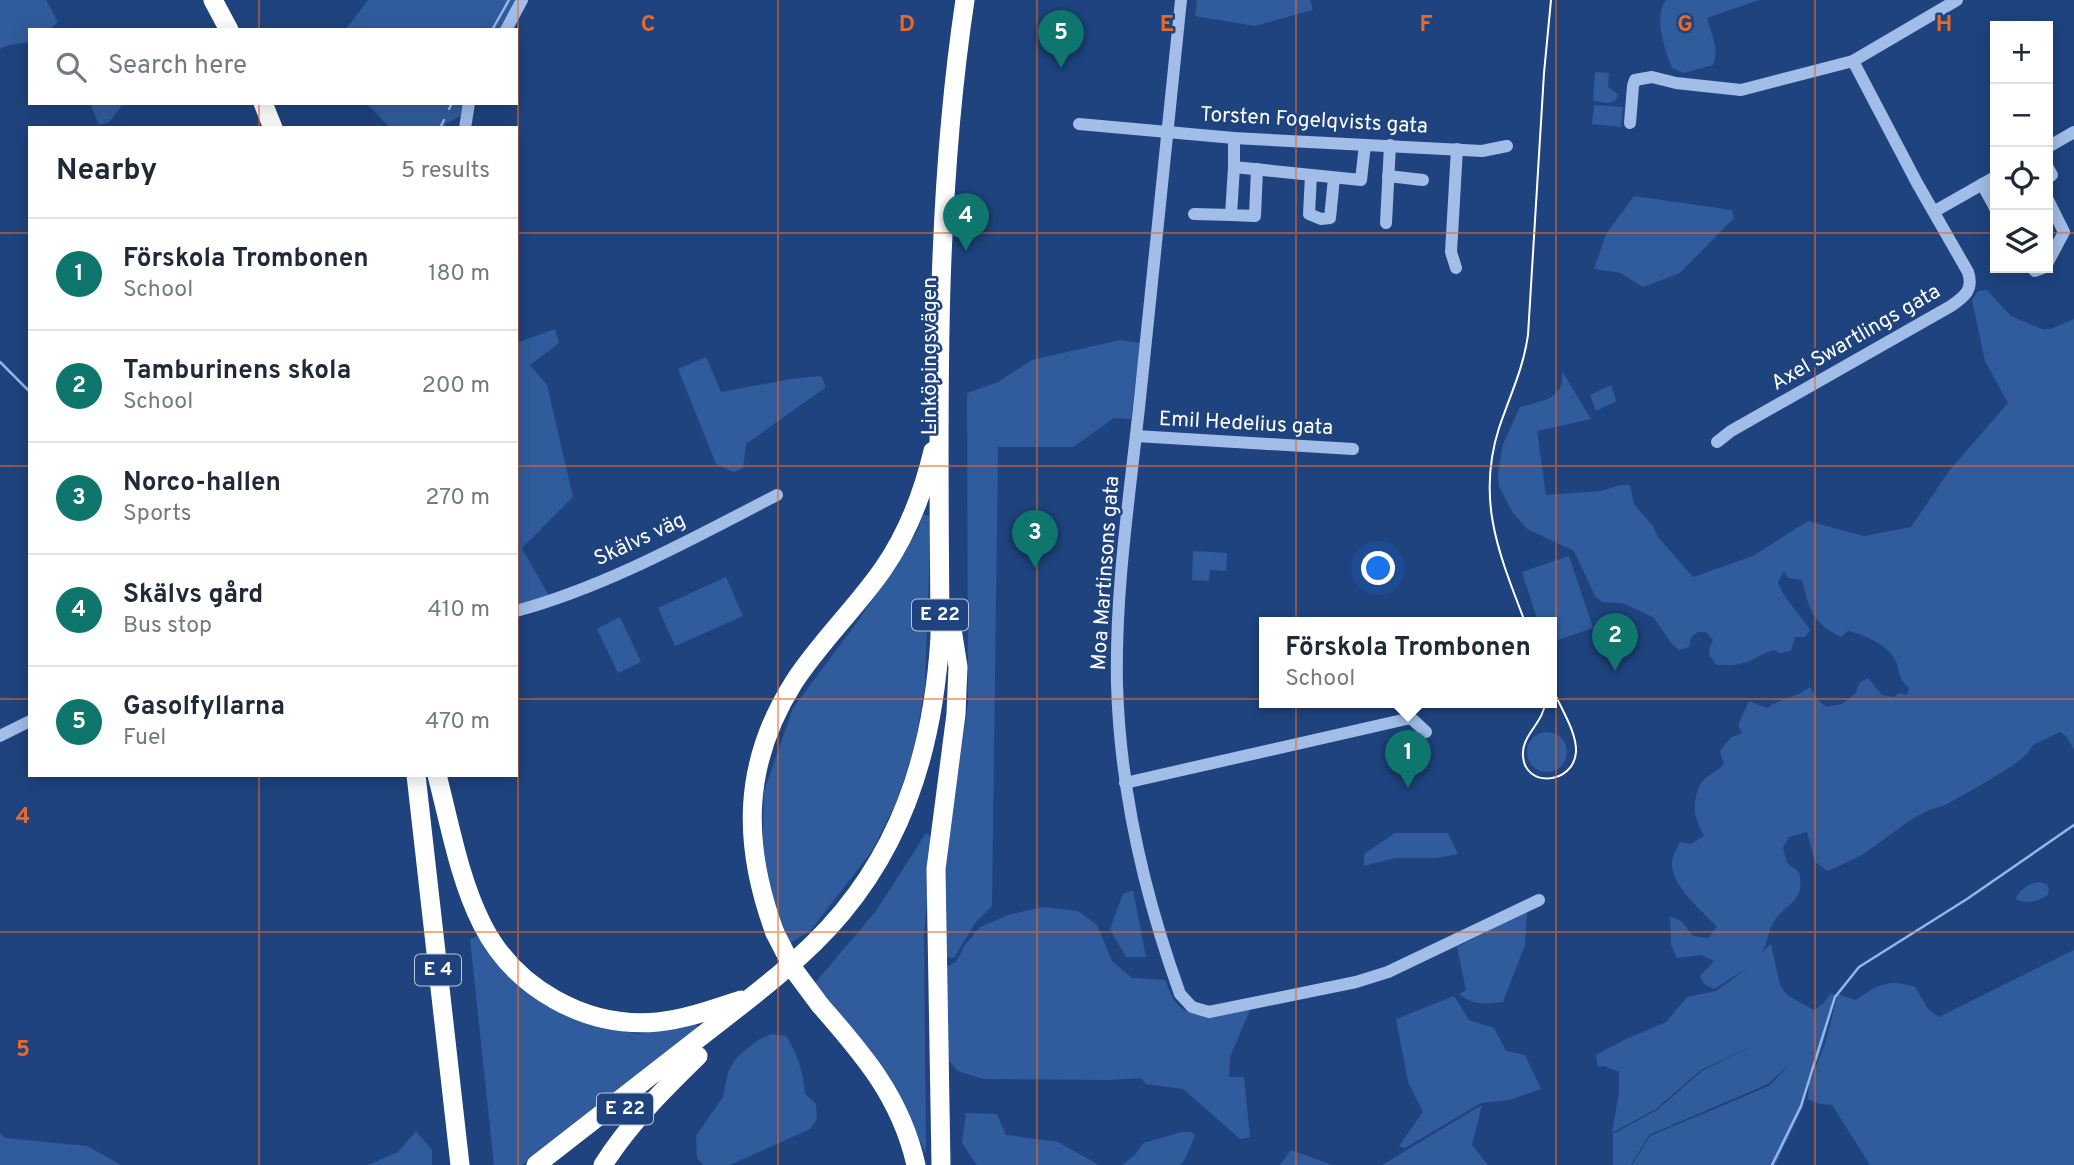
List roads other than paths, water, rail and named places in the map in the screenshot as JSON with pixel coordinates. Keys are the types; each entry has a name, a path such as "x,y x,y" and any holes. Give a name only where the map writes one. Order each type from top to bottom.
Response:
{"highway":[{"path":"213,0 228,28"},
{"path":"228,0 242,28"},
{"name":"Linköpingsvägen","path":"940,423 940,287 944,186 965,0"},
{"name":"Linköpingsvägen","path":"952,629 954,240 962,126 978,0"},
{"path":"264,105 272,126"},
{"path":"277,105 285,126"},
{"path":"916,1165 905,1128 884,1084 794,970 775,933 763,902 752,848 752,798 761,751 795,680 873,583 896,549 918,504 940,423"},
{"name":"E 22","path":"755,995 814,944 839,916 863,885 913,805 937,680 940,637 940,423"},
{"path":"941,1165 936,869 956,714 958,667 952,629"},
{"name":"E 22","path":"553,1165 698,1056 824,952 850,923 895,857 913,805 938,748 950,681 952,629"},
{"name":"E 4","path":"416,777 460,1165"},
{"name":"E 4","path":"430,777 473,1165"},
{"path":"438,777 463,873 481,922 500,953 513,968 543,992 573,1009 603,1018 621,1022 655,1023 696,1014 755,995"},
{"path":"536,1165 755,995"},
{"path":"603,1165 650,1103 698,1056"}],"street":[{"path":"507,28 522,0"},
{"name":"Moa Martinsons gata","path":"1181,0 1118,623 1117,684 1125,783 1139,860 1180,994 1192,1007 1209,1012 1356,982 1388,972 1539,900"},
{"path":"1630,122 1635,80 1652,77 1689,85 1741,90 1853,61 1957,0"},
{"name":"Axel Swartlings gata","path":"1717,442 1731,431 1964,297 1969,290 1971,281 1853,61"},
{"path":"465,126 469,105"},
{"path":"1079,124 1168,131"},
{"name":"Torsten Fogelqvists gata","path":"1168,131 1234,138 1482,151 1507,146"},
{"path":"2053,144 2074,132"},
{"path":"1231,215 1234,138"},
{"path":"1234,167 1361,180 1365,145"},
{"path":"1386,223 1390,145"},
{"name":"Torsten Fogelqvists gata","path":"1456,268 1451,252 1457,149"},
{"path":"1194,214 1255,216 1257,169"},
{"path":"1311,175 1309,214 1321,219 1330,218 1334,177"},
{"path":"1388,176 1423,180"},
{"path":"1935,211 1990,180"},
{"path":"1982,184 1990,199"},
{"path":"2053,210 2064,232 2053,253"},
{"name":"Emil Hedelius gata","path":"1136,436 1353,449"},
{"name":"Skälvs väg","path":"518,610 555,600 669,550 777,495"},
{"path":"1125,783 1411,718 1426,732"},
{"path":"0,736 28,722"}],"waterway":[{"path":"493,28 509,0"},
{"path":"449,109 451,105"},
{"path":"441,126 444,120"},
{"path":"0,362 28,390"},
{"path":"1772,1165 1801,1106 1835,997 1859,967 1967,899 2074,825"}],"tram line":[{"path":"1523,617 1499,550 1490,503 1490,479 1492,454 1520,371 1528,335 1551,0"},
{"path":"1544,708 1525,742 1523,756 1526,767 1532,774 1540,778 1550,778 1567,771 1576,752 1571,727 1557,698"}],"place":[{"name":"Gasolfyllarna","path":"1061,68"},
{"name":"Skälvs gård","path":"966,251"},
{"name":"Norco-hallen","path":"1035,568"},
{"name":"Tamburinens skola","path":"1615,671"},
{"name":"Förskola Trombonen","path":"1408,788"}]}
